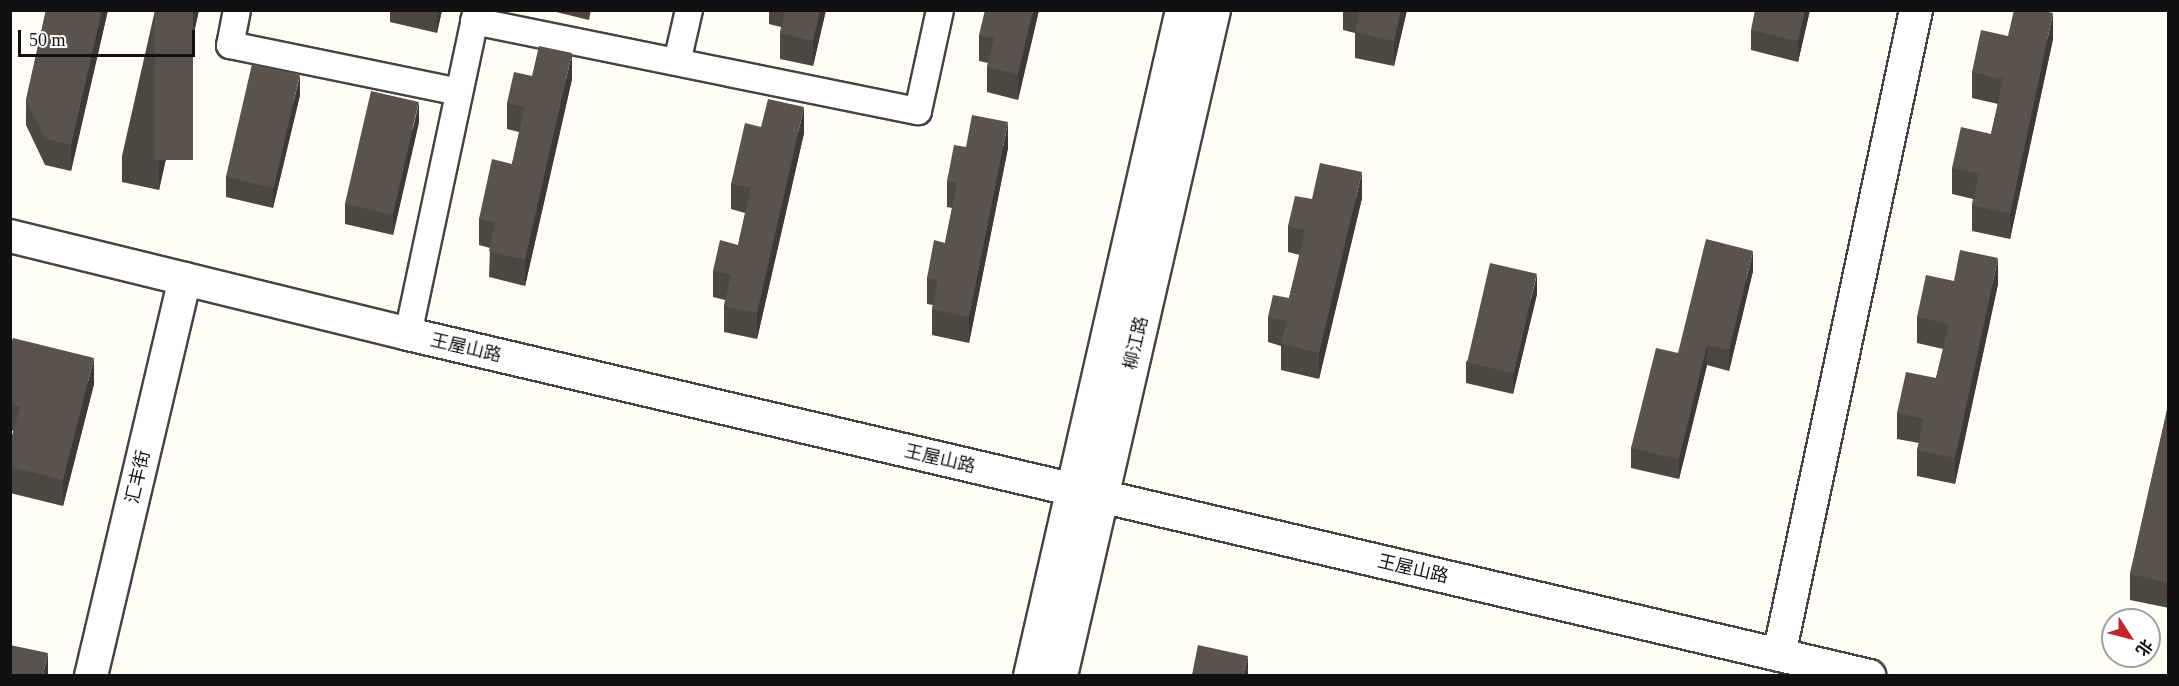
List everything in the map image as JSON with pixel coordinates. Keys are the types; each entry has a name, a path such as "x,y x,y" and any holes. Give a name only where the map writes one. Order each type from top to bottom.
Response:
{"street":[{"path":"237,10 230,45 459,92"},
{"path":"677,62 689,10"},
{"path":"408,334 475,16 677,62 918,111 940,10"},
{"name":"柳江路","path":"1060,675 1085,493 1182,10"},
{"name":"柳江路","path":"1030,675 1085,493 1214,10"},
{"path":"1779,655 1916,10"},
{"name":"王屋山路","path":"10,236 408,334 1870,675"},
{"name":"汇丰街","path":"91,675 185,279"}],"building":[{"path":"46,10 102,10 71,145 45,139 26,100"},
{"path":"155,10 193,10 193,160 155,160"},
{"path":"785,10 820,10 813,41 780,33"},
{"path":"985,10 1033,10 1018,74 987,67 994,38 979,35"},
{"path":"1360,10 1401,10 1394,41 1355,32"},
{"path":"1755,10 1805,10 1798,41 1751,30"},
{"path":"2014,10 2040,10 2053,13 2010,214 1972,205 1979,174 1952,168 1961,127 1991,134 2003,79 1972,72 1981,30 2008,36"},
{"path":"539,46 572,53 525,260 489,251 495,223 479,219 492,159 512,164 525,107 507,103 514,72 532,76"},
{"path":"252,64 300,75 274,188 226,177"},
{"path":"371,91 419,102 393,215 345,204"},
{"path":"768,99 804,107 757,313 724,306 731,275 713,271 720,240 738,245 751,188 731,184 745,123 761,127"},
{"path":"972,115 1008,122 969,317 932,309 938,280 927,278 934,240 945,243 957,183 947,181 954,145 966,147"},
{"path":"1320,163 1362,172 1319,353 1281,344 1287,321 1268,317 1273,295 1289,298 1305,230 1288,226 1295,196 1312,199"},
{"path":"1706,239 1753,251 1729,350 1707,345 1679,459 1631,448 1656,348 1678,353"},
{"path":"1960,250 1998,258 1955,458 1917,450 1924,419 1897,413 1906,372 1936,378 1949,324 1917,317 1926,275 1954,281"},
{"path":"1490,263 1537,274 1514,373 1467,362"},
{"path":"13,338 94,358 63,480 10,467 10,443 20,406 10,404 10,346"},
{"path":"2169,401 2169,583 2130,574"},
{"path":"10,645 48,653 43,675 10,675"},
{"path":"1198,645 1248,656 1243,675 1192,675"}]}
